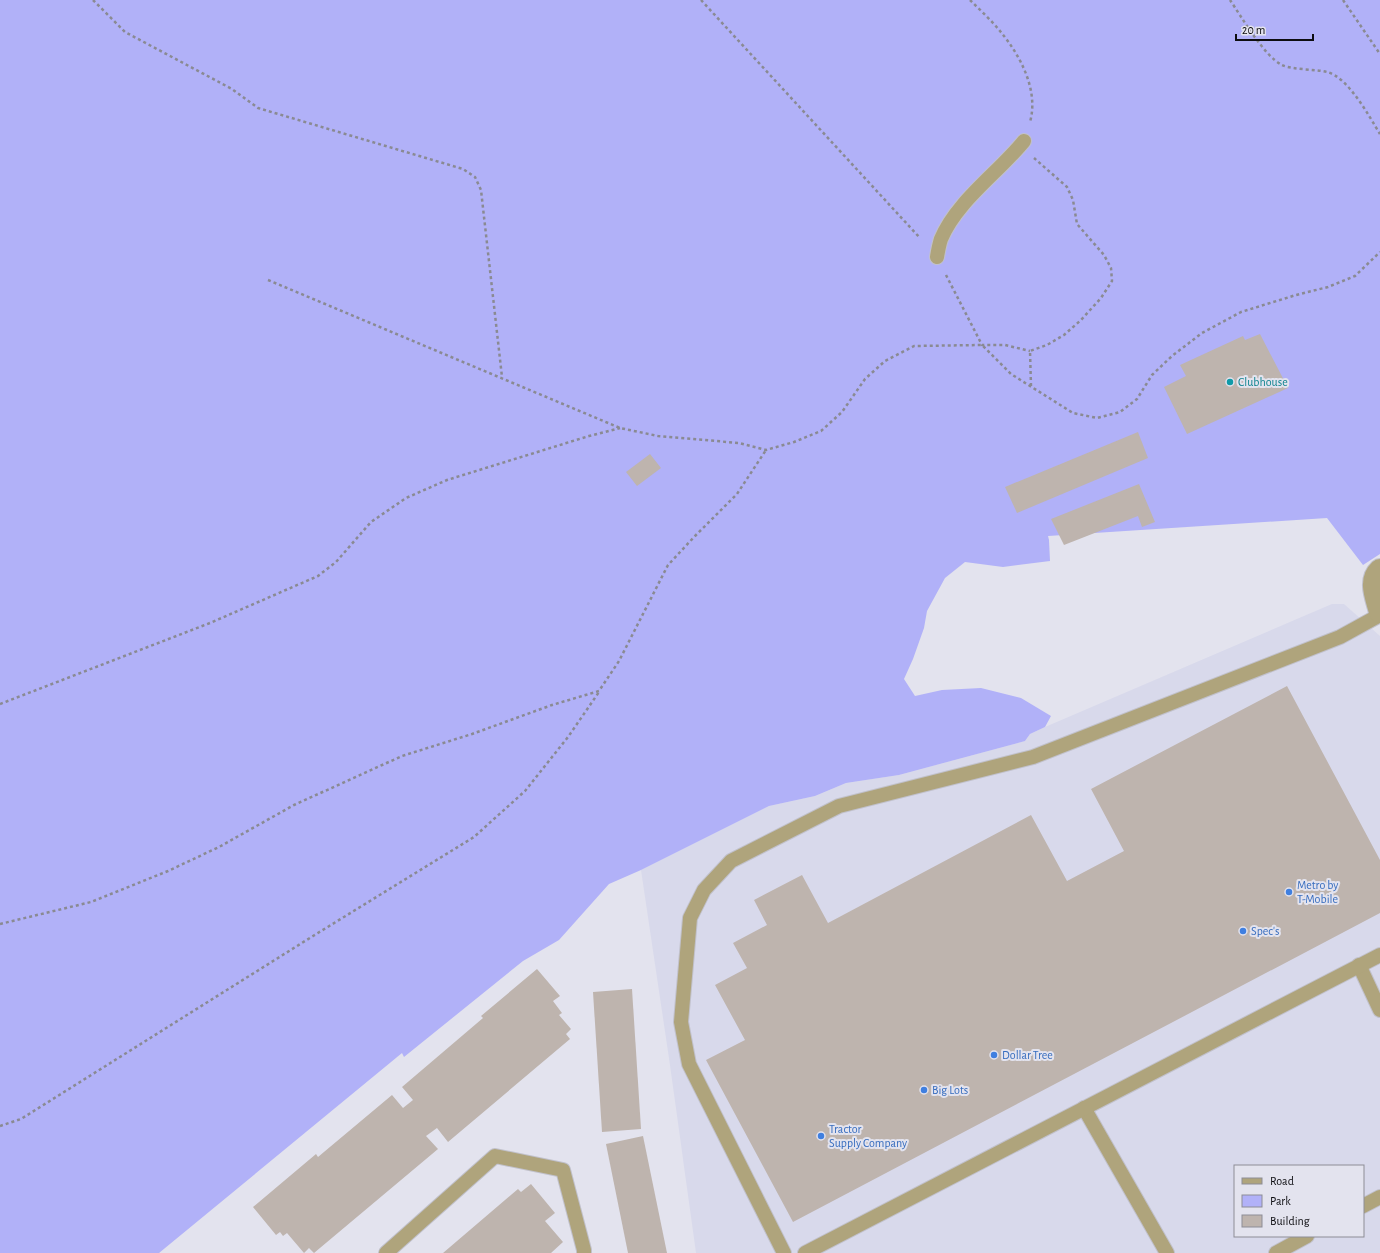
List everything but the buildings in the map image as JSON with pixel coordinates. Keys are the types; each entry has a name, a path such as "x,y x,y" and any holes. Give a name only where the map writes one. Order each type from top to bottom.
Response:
{"street":[{"path":"1380,570 1377,573 1373,584 1380,612"}],"lane":[{"path":"937,257 941,239 964,205 1014,154 1024,141"},
{"path":"784,1253 689,1064 681,1022 690,918 704,890 709,884 731,861 839,806 1033,757 1340,637 1380,615"},
{"path":"805,1253 1380,955"},
{"path":"1359,965 1380,1010"},
{"path":"1084,1108 1167,1253"},
{"path":"386,1253 495,1156 563,1170 584,1253"},
{"path":"1364,1205 1380,1197"},
{"path":"1276,1253 1305,1237"}],"path":[{"path":"93,0 125,32 232,89 258,108 463,169 475,177 481,190 502,378"},
{"path":"701,0 937,257 982,345 1011,374 1073,413 1097,418 1120,412 1137,399 1152,375 1172,356 1202,333 1241,312 1328,287 1355,276 1380,252"},
{"path":"268,280 620,428 658,436 739,443 766,450 794,442 821,431 842,412 865,379 885,361 914,346 982,345 1005,346 1030,351 1047,345 1064,335 1081,320 1101,298 1112,281 1111,268 1104,255 1077,224 1073,200 1067,187 1028,153 1024,141 1032,114 1032,96 1027,78 1020,60 1000,31 970,0"},
{"path":"1230,0 1254,36 1270,55 1282,64 1307,70 1328,72 1343,80 1380,134"},
{"path":"1343,0 1380,54"},
{"path":"1030,351 1030,386"},
{"path":"0,704 210,623 318,576 336,562 371,522 406,498 447,480 589,436 620,428"},
{"path":"0,1126 21,1119 474,837 524,791 568,737 619,661 668,565 737,494 766,450"},
{"path":"0,924 91,902 168,871 219,847 294,805 402,756 472,734 552,705 599,691"}],"shaded area":[{"path":"1332,604 1344,604 1380,636 1380,1253 696,1253 641,870 769,806 815,796 846,783 899,775 1025,741 1030,734"}],"green space":[{"path":"0,0 1380,0 1380,554 1363,565 1327,518 1048,536 1050,561 1003,567 965,562 945,578 927,611 924,628 904,679 915,696 942,690 981,688 1021,698 1051,716 1045,727 1030,734 1025,741 899,775 846,783 815,796 769,806 641,870 609,884 559,940 523,961 404,1057 402,1053 159,1253 0,1253"}],"place":[{"name":"Clubhouse","path":"1230,382"},
{"name":"Metro by T-Mobile","path":"1289,892"},
{"name":"Spec's","path":"1243,931"},
{"name":"Dollar Tree","path":"994,1055"},
{"name":"Big Lots","path":"924,1090"},
{"name":"Tractor Supply Company","path":"821,1136"}]}
